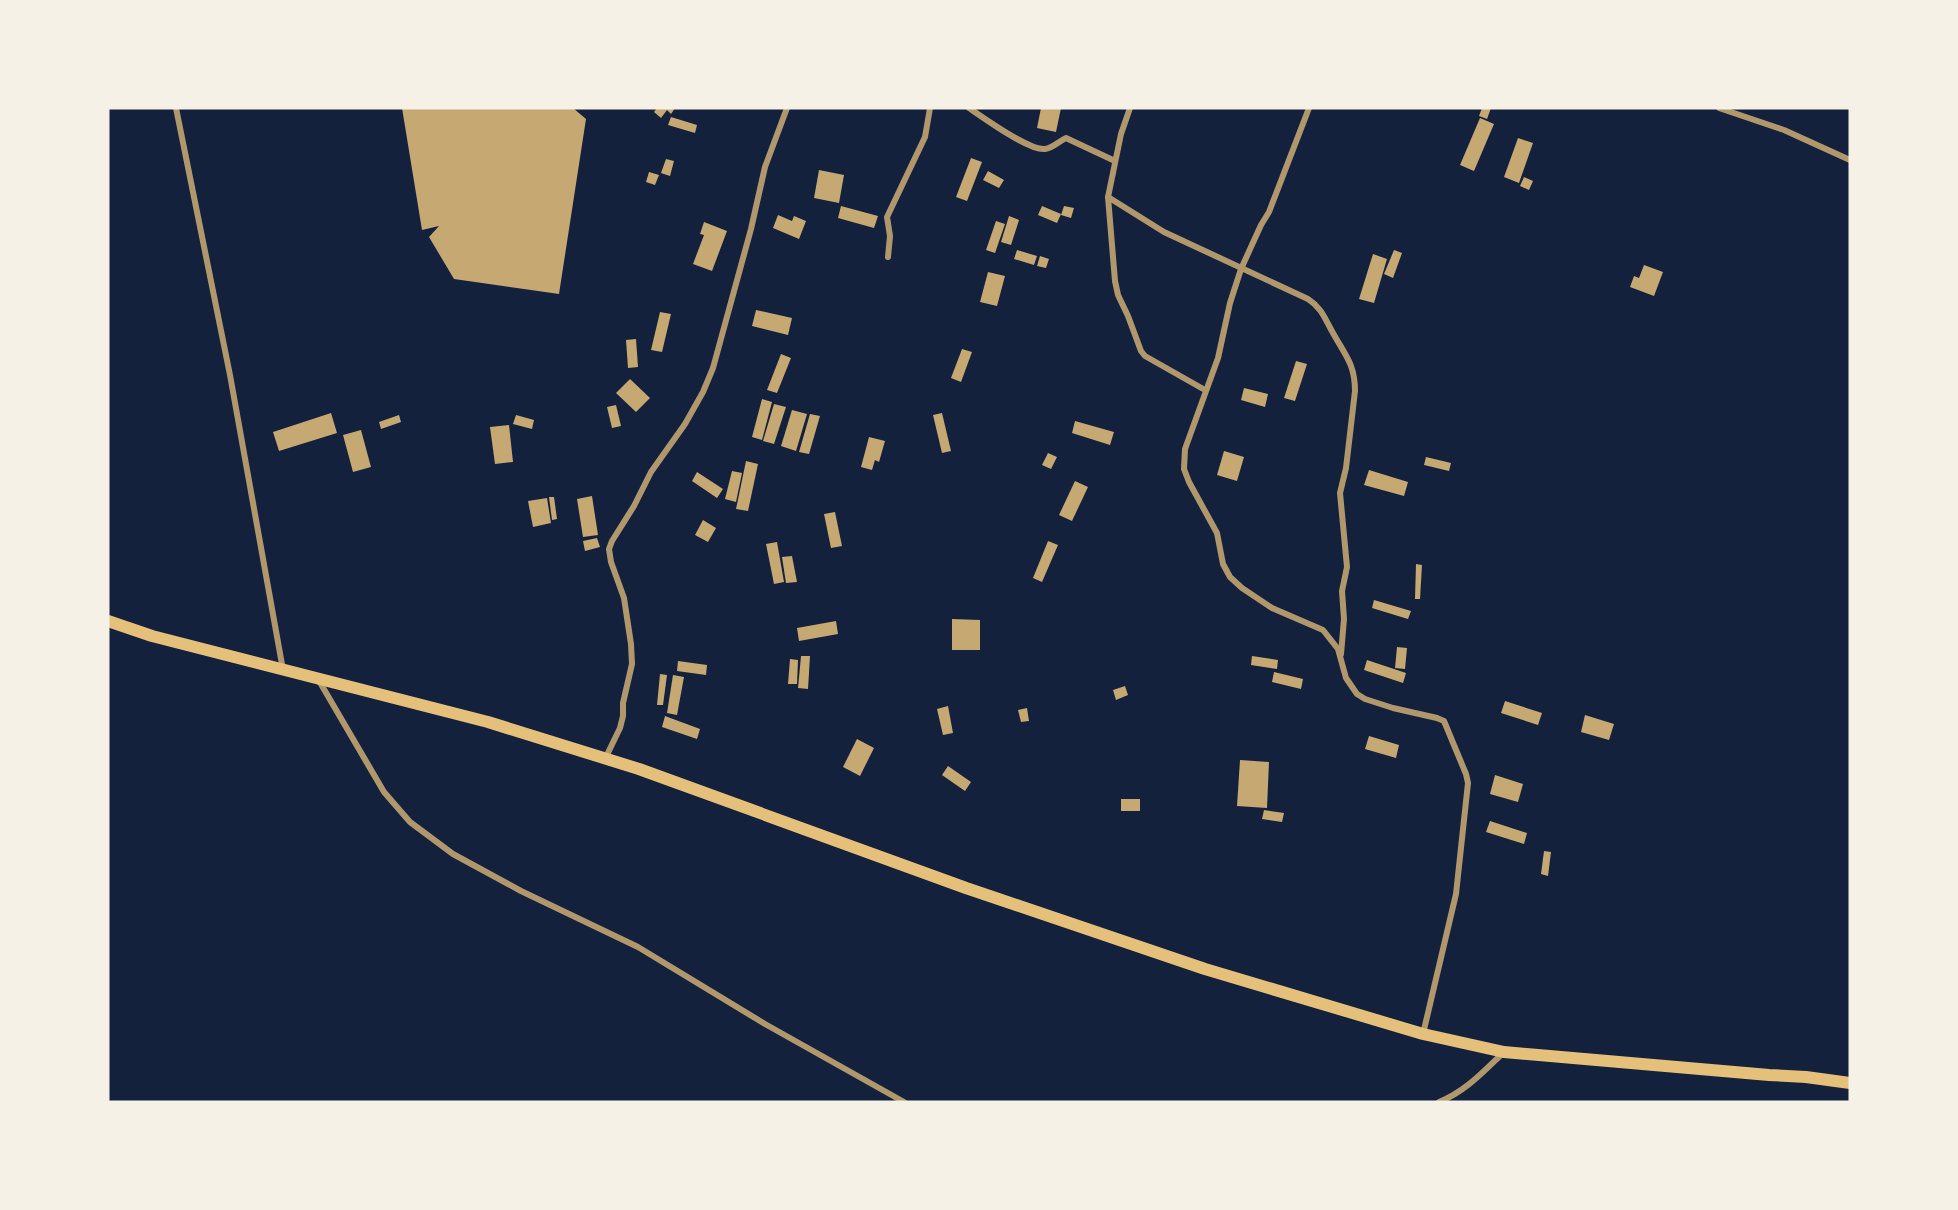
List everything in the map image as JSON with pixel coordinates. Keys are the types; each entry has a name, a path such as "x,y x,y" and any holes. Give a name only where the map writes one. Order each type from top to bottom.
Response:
{"main road":[{"path":"108,621 152,636 488,722 639,769 966,888 1194,966 1423,1034 1504,1052 1806,1077 1850,1083"}],"street":[{"path":"176,108 230,375 283,670"},
{"path":"605,759 624,716 623,703 632,664 624,598 611,562 609,549 651,472 685,424 713,368 751,229 765,167 787,108"},
{"path":"888,257 890,236 887,217 925,137 930,108"},
{"path":"969,108 1021,141 1040,149 1050,148 1066,138 1115,161"},
{"path":"1130,108 1120,134 1108,197 1118,295 1145,357 1206,390"},
{"path":"1309,108 1269,212 1241,269 1230,303 1218,358 1185,449 1184,468 1189,482 1217,533 1223,564 1230,577 1272,608 1323,630 1338,649 1346,678 1351,687 1365,699 1392,708 1437,718 1444,722 1466,774 1468,783 1456,894 1423,1034"},
{"path":"1719,108 1784,130 1850,160"},
{"path":"1108,197 1164,232 1308,299 1324,314 1332,333 1348,356 1353,367 1355,391 1346,468 1340,493 1347,567 1342,591 1344,619 1341,658"},
{"path":"318,679 384,792 410,822 444,848 521,891 638,947 765,1024 904,1102"},
{"path":"1440,1102 1476,1079 1504,1052"}],"building":[{"path":"402,108 573,108 586,119 559,294 454,279 429,237 439,226 422,230"},
{"path":"657,108 675,108 671,114 667,110 661,118 654,112"},
{"path":"1041,108 1061,108 1056,132 1037,128"},
{"path":"1482,108 1491,108 1487,119 1479,116"},
{"path":"671,117 697,125 695,133 668,125"},
{"path":"1480,118 1494,124 1474,171 1460,165"},
{"path":"1518,138 1533,143 1519,183 1504,177"},
{"path":"971,158 982,162 967,201 956,197"},
{"path":"666,159 674,161 670,176 661,173"},
{"path":"819,170 844,175 839,203 814,198"},
{"path":"988,171 1004,180 999,188 983,180"},
{"path":"649,172 659,175 655,185 646,182"},
{"path":"1524,177 1533,181 1529,190 1520,186"},
{"path":"841,206 878,216 874,228 838,218"},
{"path":"1042,206 1061,214 1057,223 1038,215"},
{"path":"1064,206 1074,208 1071,218 1061,215"},
{"path":"778,215 792,221 794,216 806,221 799,239 773,228"},
{"path":"1009,216 1019,220 1011,245 1001,242"},
{"path":"996,221 1005,224 995,253 986,250"},
{"path":"704,222 727,231 712,271 693,264 704,235 700,234"},
{"path":"1017,250 1037,256 1034,265 1014,259"},
{"path":"1394,250 1402,253 1393,278 1384,274"},
{"path":"1373,254 1387,259 1374,303 1359,299"},
{"path":"1040,256 1049,259 1046,268 1037,266"},
{"path":"1644,265 1663,272 1654,296 1630,287 1634,276 1639,278"},
{"path":"988,272 1005,276 997,306 980,302"},
{"path":"756,310 792,318 788,335 752,326"},
{"path":"660,312 671,314 662,352 651,350"},
{"path":"636,339 638,367 628,368 626,340"},
{"path":"962,349 972,352 961,382 951,378"},
{"path":"781,354 791,358 777,393 767,390"},
{"path":"1296,361 1307,364 1295,401 1284,398"},
{"path":"630,379 650,398 636,412 616,393"},
{"path":"1244,388 1268,394 1265,407 1241,400"},
{"path":"762,399 772,402 762,440 752,437"},
{"path":"774,404 786,407 774,444 763,441"},
{"path":"616,405 621,426 612,428 607,407"},
{"path":"792,410 807,414 796,451 781,446"},
{"path":"331,413 337,433 279,451 273,432"},
{"path":"942,413 951,451 942,453 933,415"},
{"path":"810,414 820,416 809,454 799,452"},
{"path":"399,415 401,422 381,429 379,422"},
{"path":"516,415 534,420 532,429 513,424"},
{"path":"1075,421 1114,432 1110,445 1072,433"},
{"path":"509,425 513,462 495,464 490,427"},
{"path":"361,430 371,467 353,472 343,435"},
{"path":"869,437 885,441 879,462 875,460 872,470 861,467"},
{"path":"1224,451 1244,457 1237,481 1217,475"},
{"path":"1048,453 1057,457 1051,469 1042,465"},
{"path":"1426,457 1451,463 1449,471 1424,465"},
{"path":"746,461 758,464 748,511 736,509"},
{"path":"1369,470 1408,482 1404,496 1364,485"},
{"path":"732,471 742,473 736,502 725,499"},
{"path":"697,472 723,489 717,498 692,481"},
{"path":"1075,481 1088,487 1072,521 1059,515"},
{"path":"592,496 598,535 583,537 577,499"},
{"path":"549,497 554,497 557,519 552,520"},
{"path":"547,498 551,523 533,527 528,501"},
{"path":"835,512 842,546 831,548 824,514"},
{"path":"703,520 716,528 708,542 695,535"},
{"path":"597,538 600,547 585,551 583,541"},
{"path":"1048,541 1058,545 1042,582 1033,578"},
{"path":"777,542 784,582 774,584 766,544"},
{"path":"792,556 797,582 786,583 782,557"},
{"path":"1416,564 1422,565 1420,599 1415,599"},
{"path":"1374,600 1411,611 1408,619 1372,608"},
{"path":"952,619 980,620 980,650 952,650"},
{"path":"836,621 838,634 799,641 797,628"},
{"path":"1397,647 1407,648 1405,669 1395,668"},
{"path":"801,656 810,656 808,689 798,688"},
{"path":"1252,656 1278,660 1277,669 1251,665"},
{"path":"790,659 798,660 797,684 788,684"},
{"path":"1367,660 1406,673 1403,683 1364,670"},
{"path":"678,661 707,665 706,675 677,671"},
{"path":"1274,672 1303,679 1301,689 1272,682"},
{"path":"660,674 667,675 663,705 657,705"},
{"path":"673,675 684,677 677,715 667,713"},
{"path":"1125,686 1128,695 1116,700 1113,690"},
{"path":"1505,701 1542,713 1538,725 1501,713"},
{"path":"948,706 953,733 943,735 937,709"},
{"path":"1027,708 1029,721 1021,722 1018,710"},
{"path":"1585,715 1614,724 1609,740 1581,732"},
{"path":"665,716 700,729 697,739 662,727"},
{"path":"1369,736 1399,745 1396,758 1365,749"},
{"path":"857,739 874,748 860,776 843,767"},
{"path":"1240,760 1269,762 1267,808 1237,806"},
{"path":"948,766 971,782 965,791 942,775"},
{"path":"1495,775 1523,784 1518,802 1490,794"},
{"path":"1121,799 1140,799 1140,811 1121,811"},
{"path":"1264,810 1284,813 1282,822 1262,819"},
{"path":"1490,821 1527,833 1524,844 1486,832"},
{"path":"1544,851 1551,852 1548,876 1541,874"}]}
